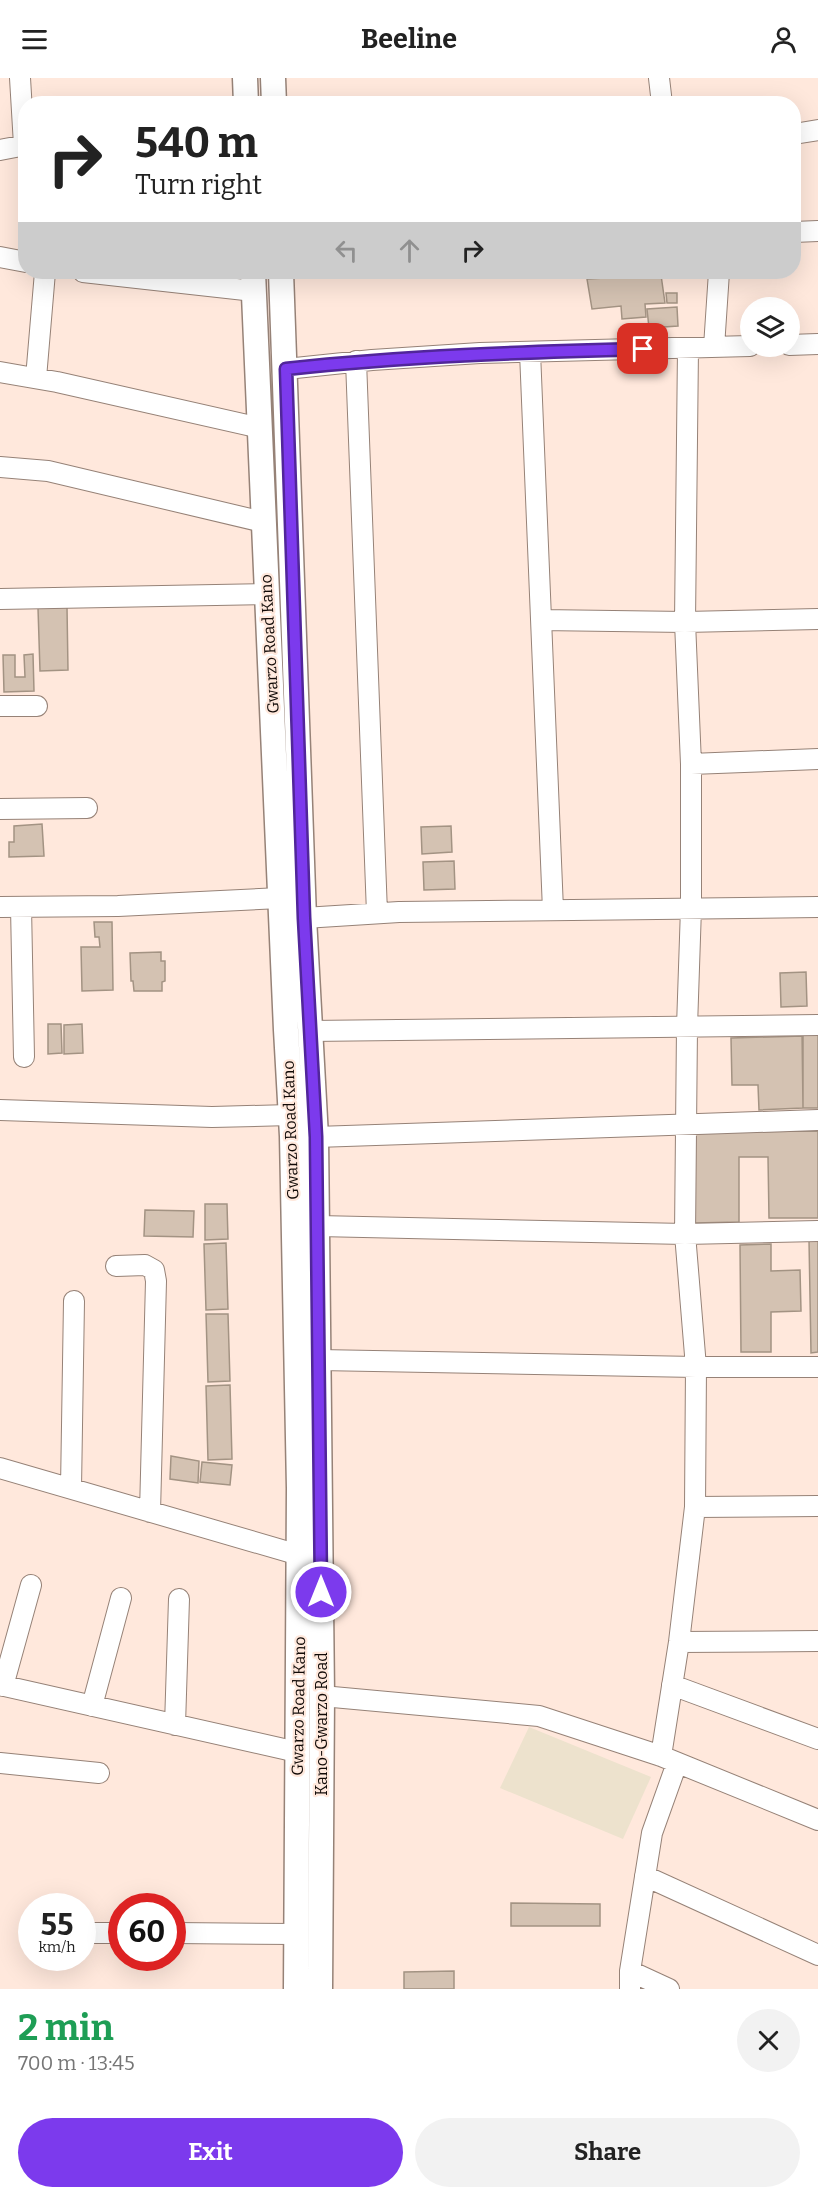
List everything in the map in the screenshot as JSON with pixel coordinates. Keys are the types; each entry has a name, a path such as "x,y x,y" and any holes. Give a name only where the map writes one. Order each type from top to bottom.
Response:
{"main road":[{"path":"245,78 246,96"},
{"path":"273,78 274,96"},
{"name":"Kano-Gwarzo Road","path":"281,279 304,918 316,1137 322,1696 320,1989"},
{"name":"Gwarzo Road Kano","path":"254,281 292,1147 299,1488 300,1700 297,1752 296,1989"},
{"path":"274,758 298,755"}],"street":[{"path":"20,78 21,96"},
{"path":"659,78 661,96"},
{"path":"801,133 818,130"},
{"path":"0,150 18,146"},
{"path":"801,232 818,231"},
{"path":"0,257 18,260"},
{"path":"36,378 44,279"},
{"path":"216,279 254,281"},
{"path":"714,347 719,279"},
{"path":"800,345 818,344"},
{"path":"286,369 469,354 740,346"},
{"path":"669,1989 630,1980 652,1833 669,1759 672,1685 695,1508 696,1367 685,1234 687,1027 691,908 691,764 685,622 688,348"},
{"path":"530,352 553,910"},
{"path":"356,362 377,913"},
{"path":"0,372 260,428"},
{"path":"0,467 48,471 263,522"},
{"path":"0,599 267,594"},
{"path":"541,620 685,622 818,619"},
{"path":"0,706 37,706"},
{"path":"691,764 818,759"},
{"path":"0,808 87,808"},
{"path":"0,907 118,906 280,898"},
{"path":"21,907 24,1057"},
{"path":"304,918 377,913 818,907"},
{"path":"309,1031 818,1025"},
{"path":"0,1110 212,1118 290,1115"},
{"path":"316,1137 818,1120"},
{"path":"318,1226 685,1234 818,1231"},
{"path":"116,1266 145,1265 153,1270 156,1281 150,1512"},
{"path":"72,1488 74,1301"},
{"path":"319,1360 696,1367 818,1366"},
{"path":"0,1468 298,1555"},
{"path":"695,1508 818,1506"},
{"path":"31,1585 2,1686 297,1752"},
{"path":"92,1706 121,1598"},
{"path":"176,1725 179,1599"},
{"path":"679,1642 818,1641"},
{"path":"672,1685 818,1739"},
{"path":"322,1696 539,1716 669,1759 818,1820"},
{"path":"0,1763 99,1773"},
{"path":"645,1876 818,1955"},
{"path":"186,1933 297,1934"}],"shaded area":[{"path":"529,1727 651,1777 623,1839 500,1788"}],"building":[{"path":"587,279 662,279 665,303 645,304 646,317 622,319 621,306 592,309"},
{"path":"666,293 677,293 677,303 667,303"},
{"path":"677,307 678,326 649,328 647,309"},
{"path":"67,607 68,670 40,671 38,608"},
{"path":"33,654 34,691 4,692 3,655 15,655 15,677 25,677 24,655"},
{"path":"42,824 44,856 9,857 9,842 14,842 14,826"},
{"path":"451,826 452,852 422,854 421,827"},
{"path":"454,861 455,889 424,890 423,862"},
{"path":"94,922 112,922 113,990 82,991 81,947 100,947 99,937 95,937"},
{"path":"161,952 161,961 165,961 165,981 162,982 162,991 134,991 133,981 131,981 130,953"},
{"path":"806,972 807,1006 781,1007 780,973"},
{"path":"48,1024 61,1024 62,1053 48,1054"},
{"path":"82,1024 83,1053 64,1054 64,1025"},
{"path":"802,1031 818,1031 818,1108 803,1108"},
{"path":"803,1036 803,1108 759,1110 758,1085 732,1085 731,1038"},
{"path":"818,1131 818,1218 769,1218 768,1157 739,1157 739,1222 694,1223 693,1132"},
{"path":"205,1204 227,1204 228,1239 205,1240"},
{"path":"145,1210 194,1211 193,1237 144,1236"},
{"path":"809,1240 818,1240 818,1352 811,1353"},
{"path":"226,1243 228,1309 206,1310 204,1244"},
{"path":"771,1244 771,1271 800,1270 801,1311 771,1312 771,1352 741,1352 740,1245"},
{"path":"206,1314 228,1314 230,1381 208,1382"},
{"path":"230,1385 232,1459 208,1460 206,1386"},
{"path":"171,1456 199,1461 198,1483 170,1479"},
{"path":"202,1462 232,1465 230,1485 200,1482"},
{"path":"511,1903 600,1904 600,1926 511,1926"},
{"path":"454,1971 454,1989 404,1989 404,1972"}],"route":[{"path":"321,1592 316,1137 304,918 286,369 372,360 480,353 643,349"}]}
